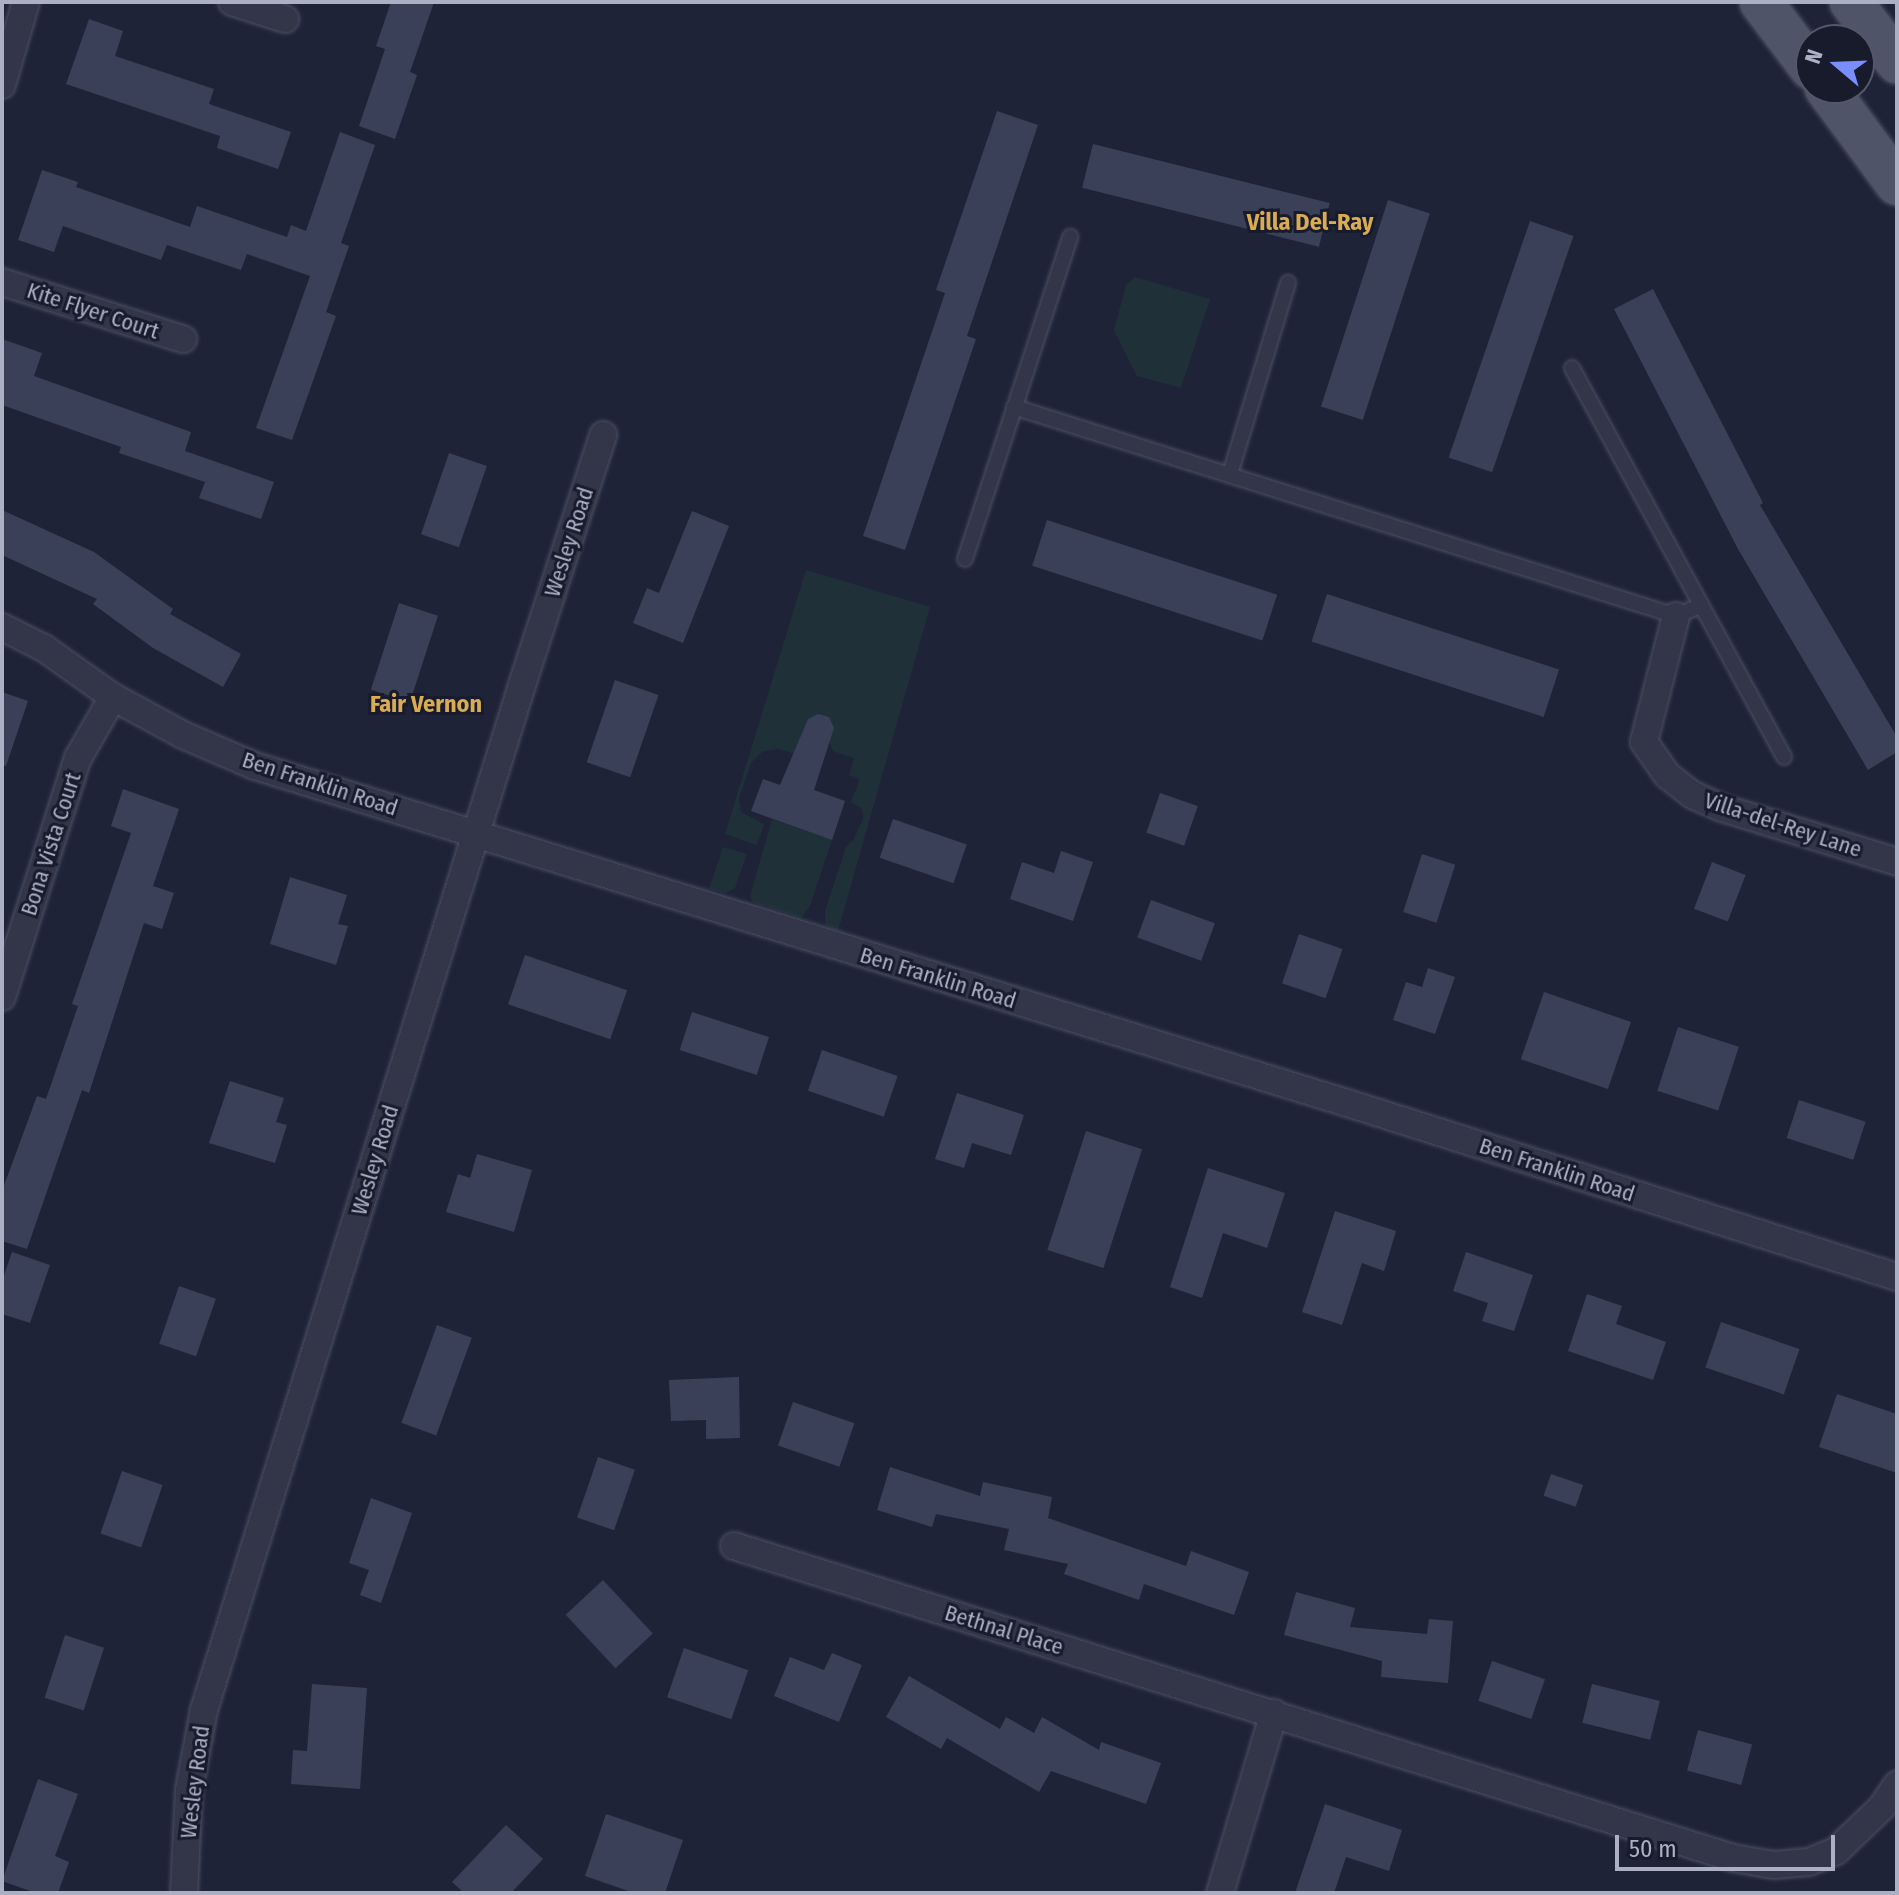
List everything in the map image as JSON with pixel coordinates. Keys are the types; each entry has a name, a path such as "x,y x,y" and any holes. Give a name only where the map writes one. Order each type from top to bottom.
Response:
{"main road":[{"path":"1761,2 1795,47"},
{"path":"1851,2 1897,62"},
{"path":"1838,104 1897,184"}],"street":[{"path":"2,85 10,28 26,2"},
{"path":"232,2 285,19"},
{"name":"Kite Flyer Court","path":"2,282 183,339"},
{"name":"Wesley Road","path":"184,1893 189,1790 204,1710 603,435"},
{"name":"Villa-del-Rey Lane","path":"1688,611 1644,742 1667,775 1693,795 1722,808 1897,862"},
{"name":"Ben Franklin Road","path":"2,627 44,648 113,697 183,735 255,766 1897,1277"},
{"name":"Bona Vista Court","path":"2,997 7,960 78,758 113,697"},
{"name":"Bethnal Place","path":"734,1546 1733,1858 1774,1865 1809,1862 1836,1851 1873,1817 1897,1785"},
{"path":"1220,1893 1274,1713"}],"lane":[{"path":"965,559 1070,237"},
{"path":"1230,474 1288,283"},
{"path":"1572,368 1688,611 1784,757"},
{"path":"1014,407 1688,611"}],"shaded area":[{"path":"1135,277 1210,299 1181,388 1137,376 1114,330 1126,285"},
{"path":"806,570 930,607 838,931 825,925 825,911 846,847 854,839 863,819 862,809 851,802 860,779 849,775 854,758 833,751 818,714 808,720 804,730 805,757 778,749 763,751 751,763 739,798 741,812 764,824 757,845 725,834"},
{"path":"772,819 832,840 810,906 801,918 753,902 750,896"},
{"path":"723,847 747,854 735,888 726,893 709,889"}],"building":[{"path":"391,2 434,2 410,72 417,75 395,139 359,126 385,49 376,46"},
{"path":"89,19 123,31 115,56 214,89 209,104 291,132 278,169 217,148 220,136 66,84"},
{"path":"997,111 1038,125 967,336 976,339 905,550 863,536 945,293 936,290"},
{"path":"340,132 375,145 341,243 349,246 326,312 336,316 292,440 256,428 310,276 247,254 241,270 167,245 161,260 63,226 54,252 18,240 42,170 78,182 76,187 190,227 197,206 287,237 291,225 306,231"},
{"path":"1093,144 1330,203 1319,247 1082,188"},
{"path":"1388,200 1430,214 1363,420 1321,406"},
{"path":"1530,221 1573,236 1492,472 1449,457"},
{"path":"1653,289 1763,503 1760,505 1897,737 1897,752 1868,770 1738,549 1614,309"},
{"path":"2,339 42,353 34,376 191,432 185,451 274,482 261,519 199,498 205,482 119,453 121,447 2,405"},
{"path":"449,453 487,466 459,547 421,534"},
{"path":"2,510 94,552 173,609 170,614 241,654 223,687 153,648 93,604 97,599 2,555"},
{"path":"692,511 729,526 683,643 633,623 647,588 659,593"},
{"path":"1047,520 1277,595 1262,640 1032,566"},
{"path":"1327,594 1559,669 1544,717 1312,642"},
{"path":"399,603 438,616 410,702 371,690"},
{"path":"615,680 658,695 630,777 587,762"},
{"path":"2,692 28,701 6,766 2,765"},
{"path":"818,714 829,717 834,728 814,790 845,801 832,840 751,811 763,779 780,785 808,719"},
{"path":"123,789 179,809 153,886 174,893 162,929 144,923 89,1093 82,1090 27,1249 2,1241 2,1191 37,1096 46,1099 78,1006 72,1004 131,833 111,826"},
{"path":"1160,793 1198,806 1184,846 1146,833"},
{"path":"893,819 967,844 953,883 880,858"},
{"path":"1061,851 1093,862 1073,921 1010,899 1022,862 1054,873"},
{"path":"1422,854 1455,865 1436,923 1403,912"},
{"path":"1712,862 1746,875 1728,922 1694,909"},
{"path":"290,877 347,895 338,924 348,926 336,965 270,944"},
{"path":"1151,900 1215,923 1201,961 1137,938"},
{"path":"1299,934 1342,949 1326,998 1282,983"},
{"path":"525,955 627,990 610,1039 508,1004"},
{"path":"1428,968 1455,977 1435,1034 1393,1020 1406,982 1422,987"},
{"path":"1544,992 1631,1022 1608,1089 1521,1059"},
{"path":"692,1012 769,1037 757,1075 680,1050"},
{"path":"1678,1027 1739,1047 1718,1110 1657,1091"},
{"path":"822,1050 898,1076 884,1117 808,1091"},
{"path":"230,1081 284,1098 276,1122 287,1125 275,1163 209,1143"},
{"path":"957,1093 1024,1115 1011,1155 972,1143 964,1168 935,1159"},
{"path":"1799,1100 1866,1122 1853,1160 1787,1138"},
{"path":"1086,1131 1142,1149 1103,1268 1047,1250"},
{"path":"477,1154 532,1170 514,1232 446,1212 458,1174 470,1178"},
{"path":"1208,1168 1285,1193 1267,1248 1223,1233 1202,1298 1170,1287"},
{"path":"1335,1211 1396,1231 1384,1271 1362,1263 1342,1325 1302,1312"},
{"path":"12,1252 50,1265 30,1323 2,1314 2,1281"},
{"path":"1466,1252 1533,1275 1514,1331 1482,1321 1488,1303 1453,1291"},
{"path":"179,1286 216,1299 196,1356 159,1344"},
{"path":"1587,1294 1622,1306 1616,1324 1666,1342 1653,1380 1568,1351"},
{"path":"1721,1322 1799,1349 1784,1394 1705,1367"},
{"path":"437,1325 472,1338 436,1435 401,1423"},
{"path":"739,1377 740,1438 706,1439 706,1420 671,1421 669,1380"},
{"path":"1837,1394 1897,1414 1897,1473 1819,1447"},
{"path":"793,1402 854,1423 839,1467 778,1445"},
{"path":"598,1457 635,1470 614,1530 577,1518"},
{"path":"890,1467 980,1496 983,1482 1052,1497 1048,1518 1186,1566 1191,1551 1249,1572 1234,1615 1144,1584 1139,1600 1064,1574 1068,1564 1004,1550 1009,1529 936,1514 932,1527 877,1510"},
{"path":"122,1471 163,1485 141,1547 101,1533"},
{"path":"1551,1474 1583,1485 1576,1507 1544,1496"},
{"path":"371,1498 412,1513 381,1603 360,1595 369,1570 349,1563"},
{"path":"603,1580 653,1633 615,1668 566,1615"},
{"path":"1296,1592 1355,1608 1350,1627 1427,1634 1429,1619 1453,1621 1448,1683 1381,1677 1382,1661 1284,1635"},
{"path":"65,1635 104,1648 84,1710 45,1698"},
{"path":"684,1648 748,1670 731,1719 667,1697"},
{"path":"832,1653 862,1665 839,1722 774,1696 790,1657 824,1670"},
{"path":"1492,1661 1545,1679 1531,1719 1478,1701"},
{"path":"909,1676 1000,1729 1006,1717 1034,1733 1042,1717 1099,1750 1101,1742 1161,1763 1146,1804 1051,1771 1039,1792 947,1738 941,1749 886,1717"},
{"path":"312,1684 367,1688 360,1789 291,1784 293,1750 307,1751"},
{"path":"1592,1684 1660,1701 1650,1740 1582,1723"},
{"path":"1698,1730 1752,1744 1741,1785 1687,1771"},
{"path":"38,1779 78,1794 55,1856 69,1862 58,1893 36,1893 2,1881"},
{"path":"1325,1804 1402,1830 1389,1871 1346,1857 1334,1893 1295,1893"},
{"path":"606,1814 683,1840 665,1893 634,1893 585,1876"},
{"path":"506,1825 543,1859 511,1893 464,1893 452,1882"}],"district":[{"name":"Villa Del-Ray","path":"1310,223"},
{"name":"Fair Vernon","path":"426,705"}]}
